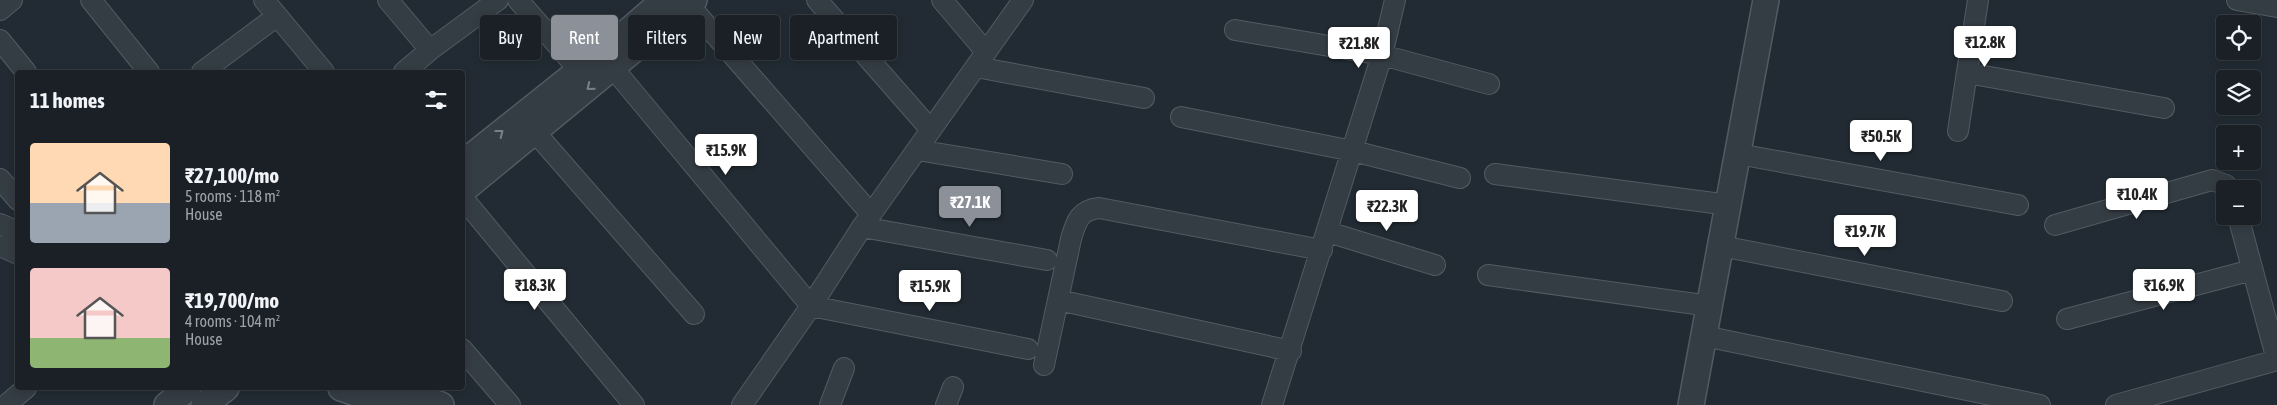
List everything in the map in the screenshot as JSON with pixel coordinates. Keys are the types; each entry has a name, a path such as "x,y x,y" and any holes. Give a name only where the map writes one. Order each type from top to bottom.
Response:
{"street":[{"path":"0,10 12,0"},
{"path":"91,0 147,70"},
{"path":"264,0 322,70"},
{"path":"388,0 430,50"},
{"path":"406,70 430,50 498,0"},
{"path":"518,0 579,70"},
{"path":"817,0 932,130"},
{"path":"942,0 981,59 1144,98"},
{"path":"742,405 811,306 866,220 1023,0"},
{"path":"1272,405 1291,351 1353,151 1382,55 1395,0"},
{"path":"1690,405 1766,0"},
{"path":"1958,131 1978,0"},
{"path":"2237,0 2277,7"},
{"path":"465,189 692,2 866,220 1047,260"},
{"path":"465,162 620,38 653,3"},
{"path":"205,70 277,16"},
{"path":"1235,30 1382,55 1489,84"},
{"path":"0,40 24,70"},
{"path":"613,68 811,306 1028,350"},
{"path":"1967,73 2164,108"},
{"path":"1181,117 1353,151 1460,178"},
{"path":"534,132 694,314"},
{"path":"917,150 1062,174"},
{"path":"1738,154 2018,206"},
{"path":"1495,174 1729,205"},
{"path":"0,179 15,196"},
{"path":"2055,226 2212,180 2216,181"},
{"path":"465,201 634,405"},
{"path":"1044,365 1075,223 1082,213 1088,209 1099,208 1325,241 1435,265"},
{"path":"2116,405 2277,360 2240,225"},
{"path":"0,246 15,253"},
{"path":"1721,246 2002,301"},
{"path":"2067,319 2252,270"},
{"path":"1488,275 1710,306"},
{"path":"1058,300 1291,351"},
{"path":"1704,336 2040,405"},
{"path":"465,352 510,405"},
{"path":"830,405 844,368"},
{"path":"6,405 24,390"},
{"path":"166,405 185,390"},
{"path":"204,405 223,390"},
{"path":"399,390 441,405"},
{"path":"355,396 390,405"}]}
